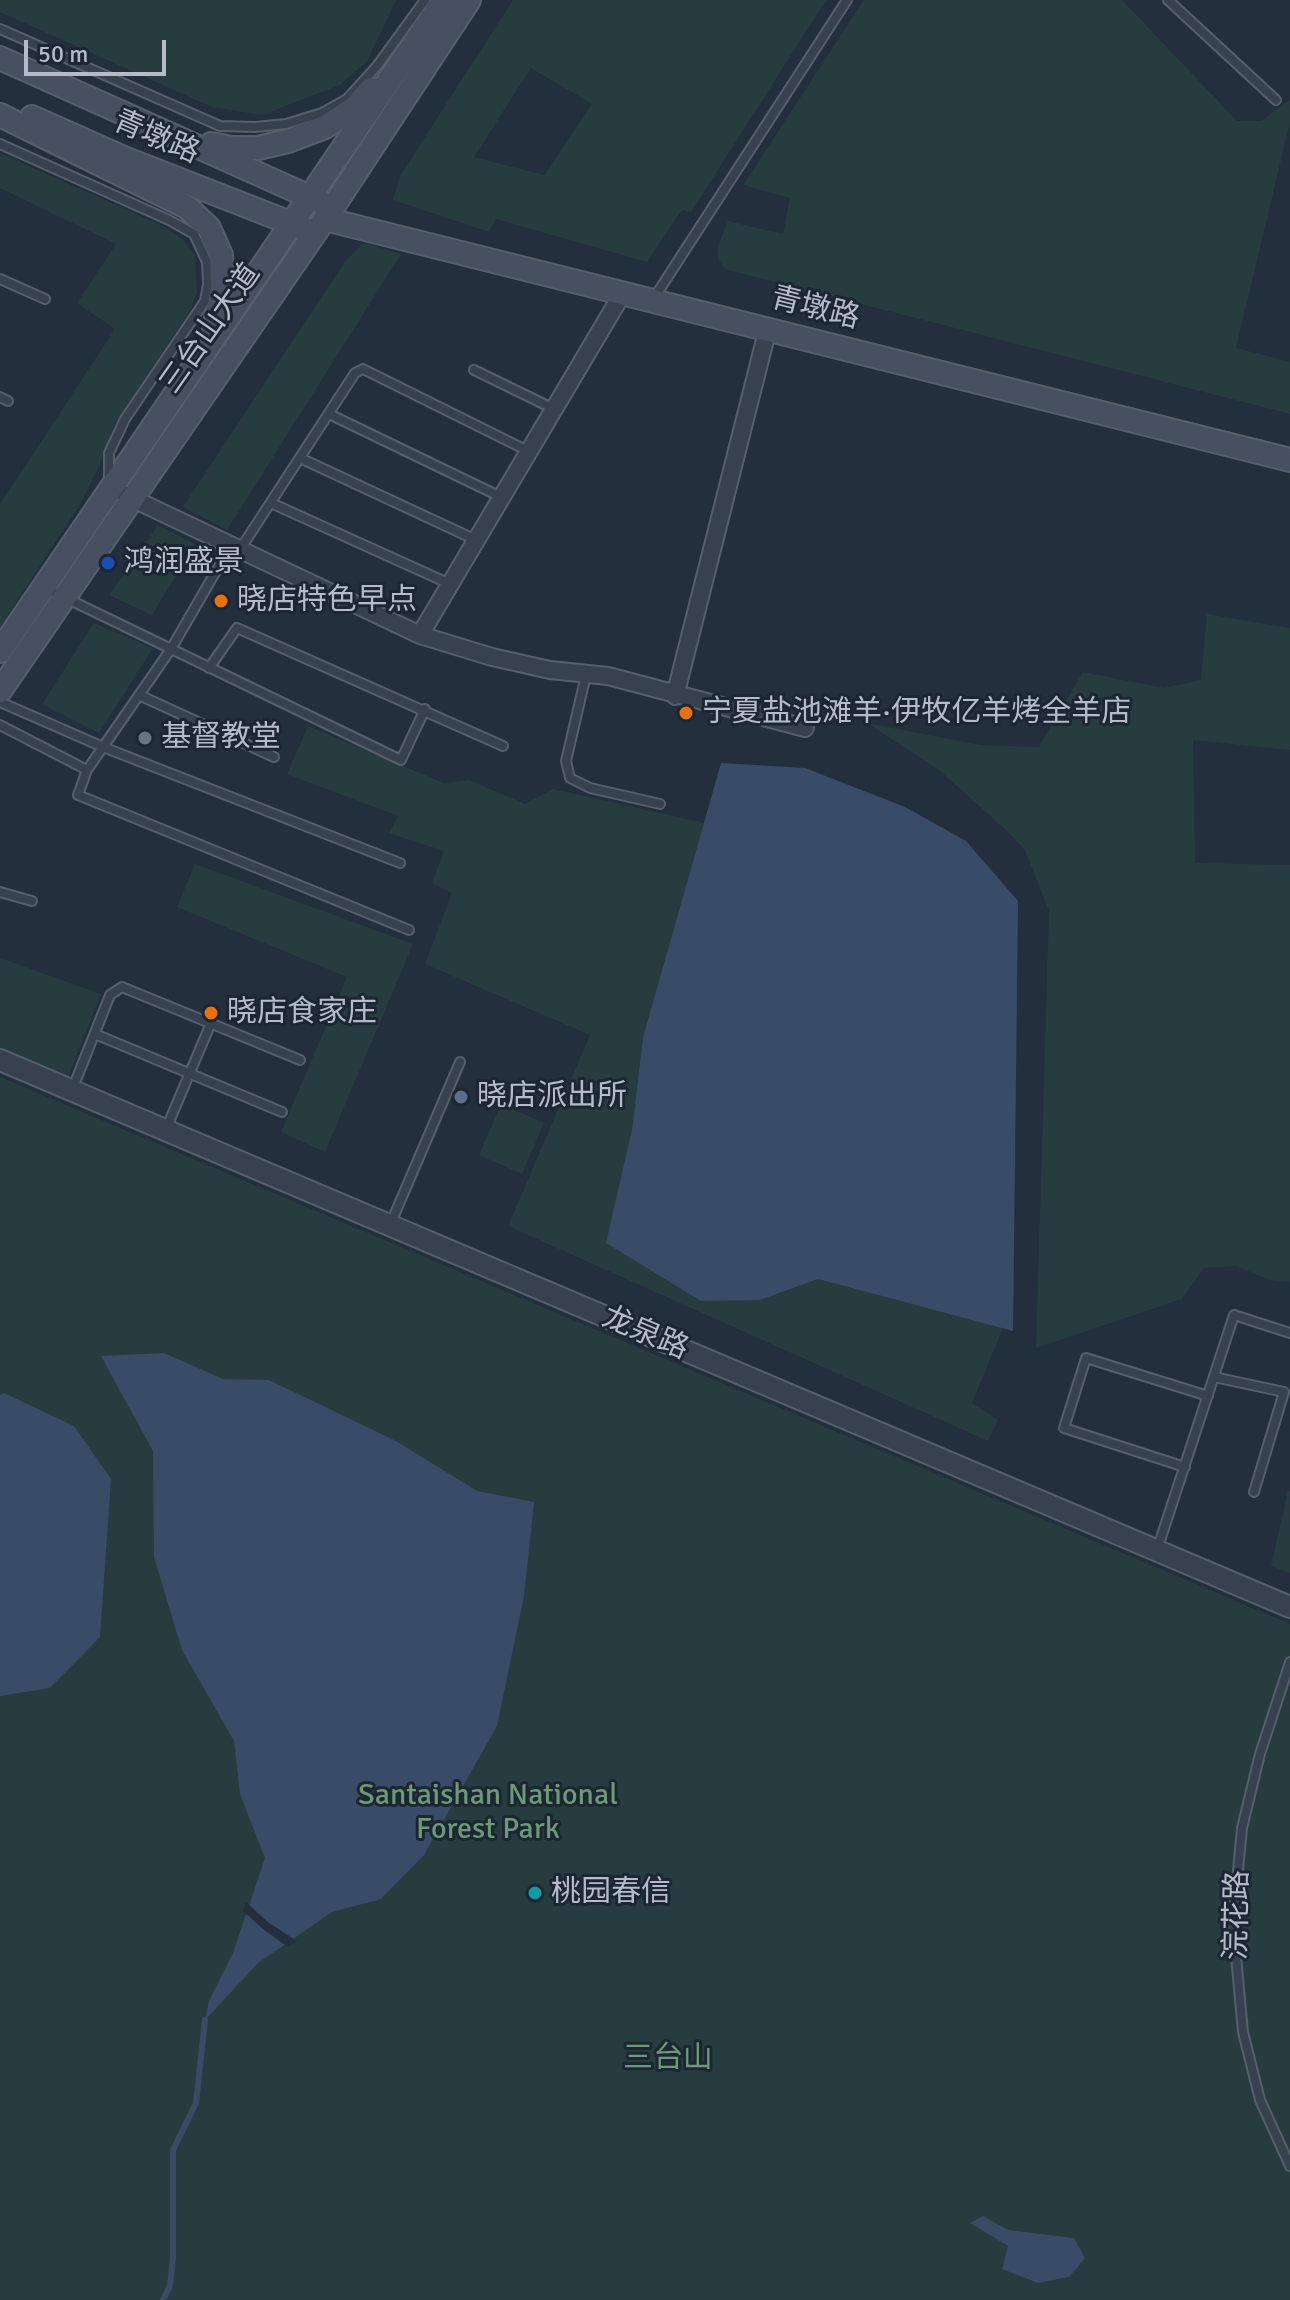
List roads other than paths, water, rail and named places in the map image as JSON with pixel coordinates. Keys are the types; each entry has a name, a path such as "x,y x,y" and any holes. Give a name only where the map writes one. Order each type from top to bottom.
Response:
{"main road":[{"name":"三台山大道","path":"0,691 109,487 290,226 431,11 469,0"},
{"name":"三台山大道","path":"0,651 130,498 325,219 431,11"},
{"path":"173,136 232,148 258,148 325,127 354,108 431,11"},
{"name":"青墩路","path":"0,58 309,197 325,219"},
{"name":"青墩路","path":"0,102 290,226 325,219 624,291 1290,460"},
{"path":"0,115 187,207 209,228 221,255 222,277 212,338"}],"street":[{"path":"420,635 624,291"},
{"path":"675,696 768,328"},
{"path":"109,487 420,635 492,657 586,675 608,676 805,728"},
{"name":"龙泉路","path":"0,1060 1290,1607"}],"lane":[{"path":"654,299 847,0"},
{"path":"1168,0 1276,100"},
{"path":"0,29 220,126 255,127 286,124 322,113 347,99 431,11"},
{"path":"0,144 194,234 207,262 205,301 125,419 109,453 109,487"},
{"path":"0,279 45,299"},
{"path":"409,930 78,795 87,770 171,649 235,549 271,503 355,373 363,369 529,452"},
{"path":"474,370 554,409"},
{"path":"329,414 502,498"},
{"path":"300,458 476,540"},
{"path":"271,503 450,584"},
{"path":"52,592 401,760 425,709"},
{"path":"209,668 237,628 503,746"},
{"path":"586,675 566,761 570,778 590,788 660,804"},
{"path":"139,695 274,757"},
{"path":"0,702 103,747 400,863"},
{"path":"0,725 87,770"},
{"path":"0,892 32,901"},
{"path":"72,1091 110,995 122,987 300,1060"},
{"path":"165,1130 211,1023"},
{"path":"95,1034 282,1112"},
{"path":"390,1225 460,1062"},
{"path":"1157,1551 1234,1315 1290,1333"},
{"path":"1185,1467 1064,1428 1086,1358 1208,1396"},
{"path":"1214,1377 1284,1392 1254,1492"},
{"name":"浣花路","path":"1290,1662 1260,1754 1242,1828 1233,1924 1243,2032 1260,2100 1290,2166"}],"water":[{"path":"721,763 805,768 905,807 966,841 1018,901 1013,1331 818,1279 760,1300 701,1301 606,1243 632,1130 643,1037"},
{"path":"164,1353 223,1379 269,1380 396,1441 477,1491 534,1502 524,1596 497,1726 424,1855 381,1899 332,1912 258,1963 205,2020 209,2001 233,1953 265,1858 240,1794 234,1741 182,1650 154,1557 153,1451 101,1356"},
{"path":"4,1393 74,1426 111,1479 100,1637 50,1688 0,1696 0,1395"},
{"path":"983,2216 1008,2230 1074,2238 1085,2258 1069,2277 1038,2283 1002,2269 1008,2246 970,2223"}],"waterway":[{"path":"163,2300 170,2286 173,2258 173,2150 196,2103 205,2020"}],"place":[{"name":"鸿润盛景","path":"108,563"},
{"name":"晓店特色早点","path":"221,601"},
{"name":"宁夏盐池滩羊·伊牧亿羊烤全羊店","path":"686,713"},
{"name":"基督教堂","path":"145,738"},
{"name":"晓店食家庄","path":"211,1013"},
{"name":"晓店派出所","path":"461,1097"},
{"name":"桃园春信","path":"535,1893"}],"park label":[{"name":"Santaishan National Forest Park","path":"488,1813"},
{"name":"三台山","path":"668,2059"}]}
